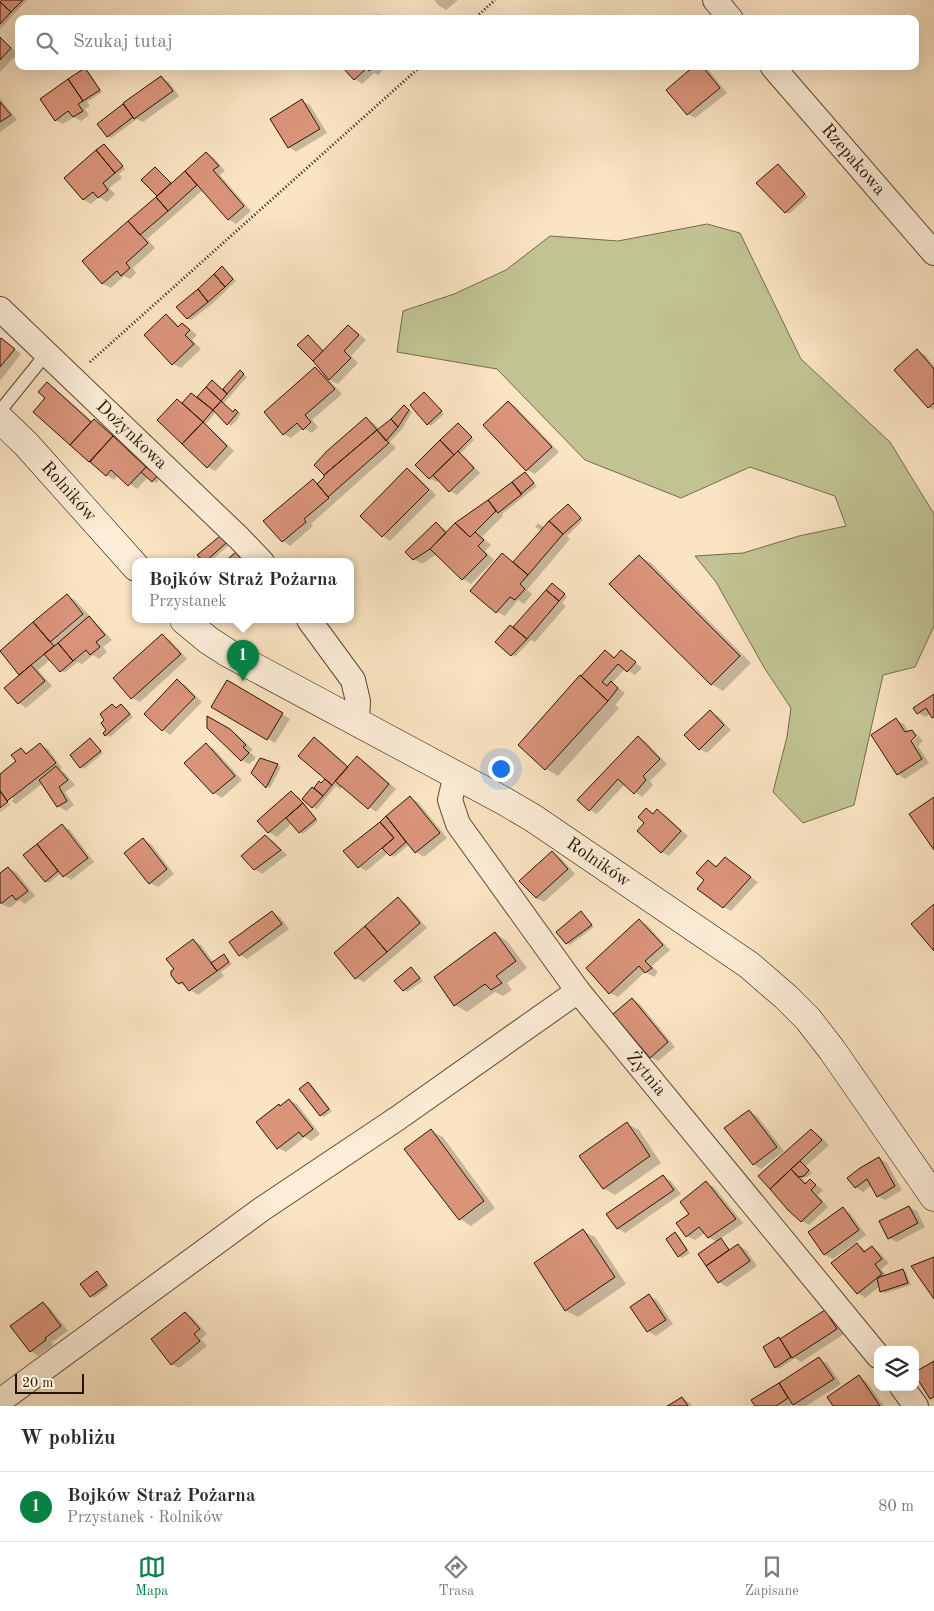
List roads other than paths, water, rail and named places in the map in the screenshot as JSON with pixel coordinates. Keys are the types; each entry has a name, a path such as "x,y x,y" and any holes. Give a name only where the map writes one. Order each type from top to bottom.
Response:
{"street":[{"path":"715,0 728,15"},
{"name":"Rzepakowa","path":"775,70 934,253"},
{"name":"Dożynkowa","path":"0,309 240,538 258,558"},
{"name":"Rolników","path":"0,418 32,450 132,562"},
{"name":"Rolników","path":"188,623 228,653 456,774 533,818 748,964 786,996 808,1019 832,1050 934,1197"},
{"path":"311,623 353,680 358,701 357,721"},
{"name":"Żytnia","path":"456,774 450,800 458,824 578,991 874,1351"},
{"path":"0,1401 262,1209 398,1118 578,991"},
{"path":"905,1391 916,1406"}],"lane":[{"path":"0,411 46,354"}],"place":[{"name":"Bojków Straż Pożarna","path":"243,681"}]}
